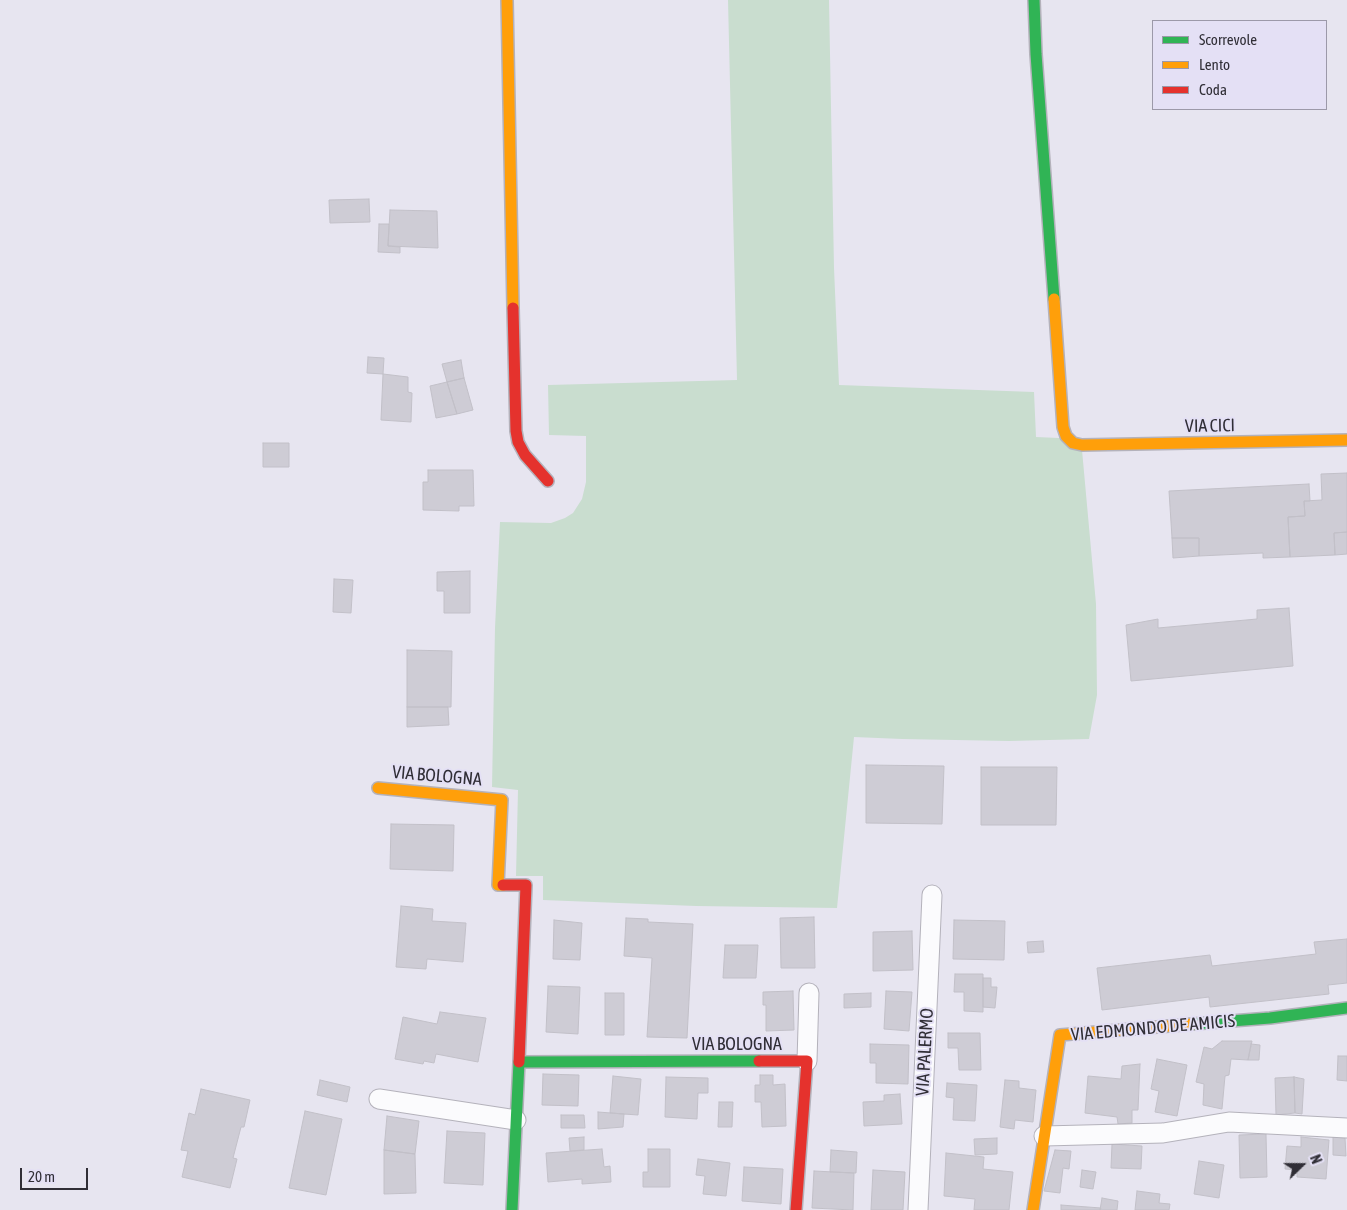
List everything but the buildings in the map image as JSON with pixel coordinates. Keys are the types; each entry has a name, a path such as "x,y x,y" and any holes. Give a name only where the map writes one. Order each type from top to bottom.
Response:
{"street":[{"path":"506,0 516,431 518,442 525,455 548,481"},
{"name":"VIA CICI","path":"1034,0 1036,54 1062,427 1066,436 1073,443 1087,445 1347,440"},
{"name":"VIA BOLOGNA","path":"378,788 502,800 498,885 526,885 512,1210"},
{"name":"VIA PALERMO","path":"918,1210 932,895"},
{"path":"807,1061 808,993"},
{"name":"VIA EDMONDO DE AMICIS","path":"1034,1210 1060,1035 1270,1018 1347,1008"},
{"name":"VIA BOLOGNA","path":"519,1062 807,1061 796,1210"},
{"path":"379,1099 516,1120"},
{"path":"1044,1136 1163,1133 1228,1122 1347,1128"}],"green space":[{"path":"728,0 829,0 834,268 839,385 1034,392 1036,437 1081,439 1096,604 1097,695 1089,739 1009,741 854,737 837,908 696,906 543,900 543,876 516,876 518,790 492,787 495,628 500,522 551,523 573,513 582,499 586,482 586,436 549,435 548,385 737,380"}],"traffic: fast":[{"path":"1034,0 1036,54 1054,299"},
{"path":"1193,1024 1270,1018 1347,1008"},
{"path":"512,1210 519,1062 759,1061"}],"traffic: slow":[{"path":"507,0 513,308"},
{"path":"1054,299 1063,427 1066,436 1073,443 1082,445 1347,440"},
{"path":"378,788 502,800 498,885 503,885"},
{"path":"1033,1210 1060,1035 1193,1024"}],"traffic: jam":[{"path":"513,308 516,431 518,442 525,455 548,481"},
{"path":"503,885 526,885 519,1062"},
{"path":"759,1061 807,1061 796,1210"}]}
